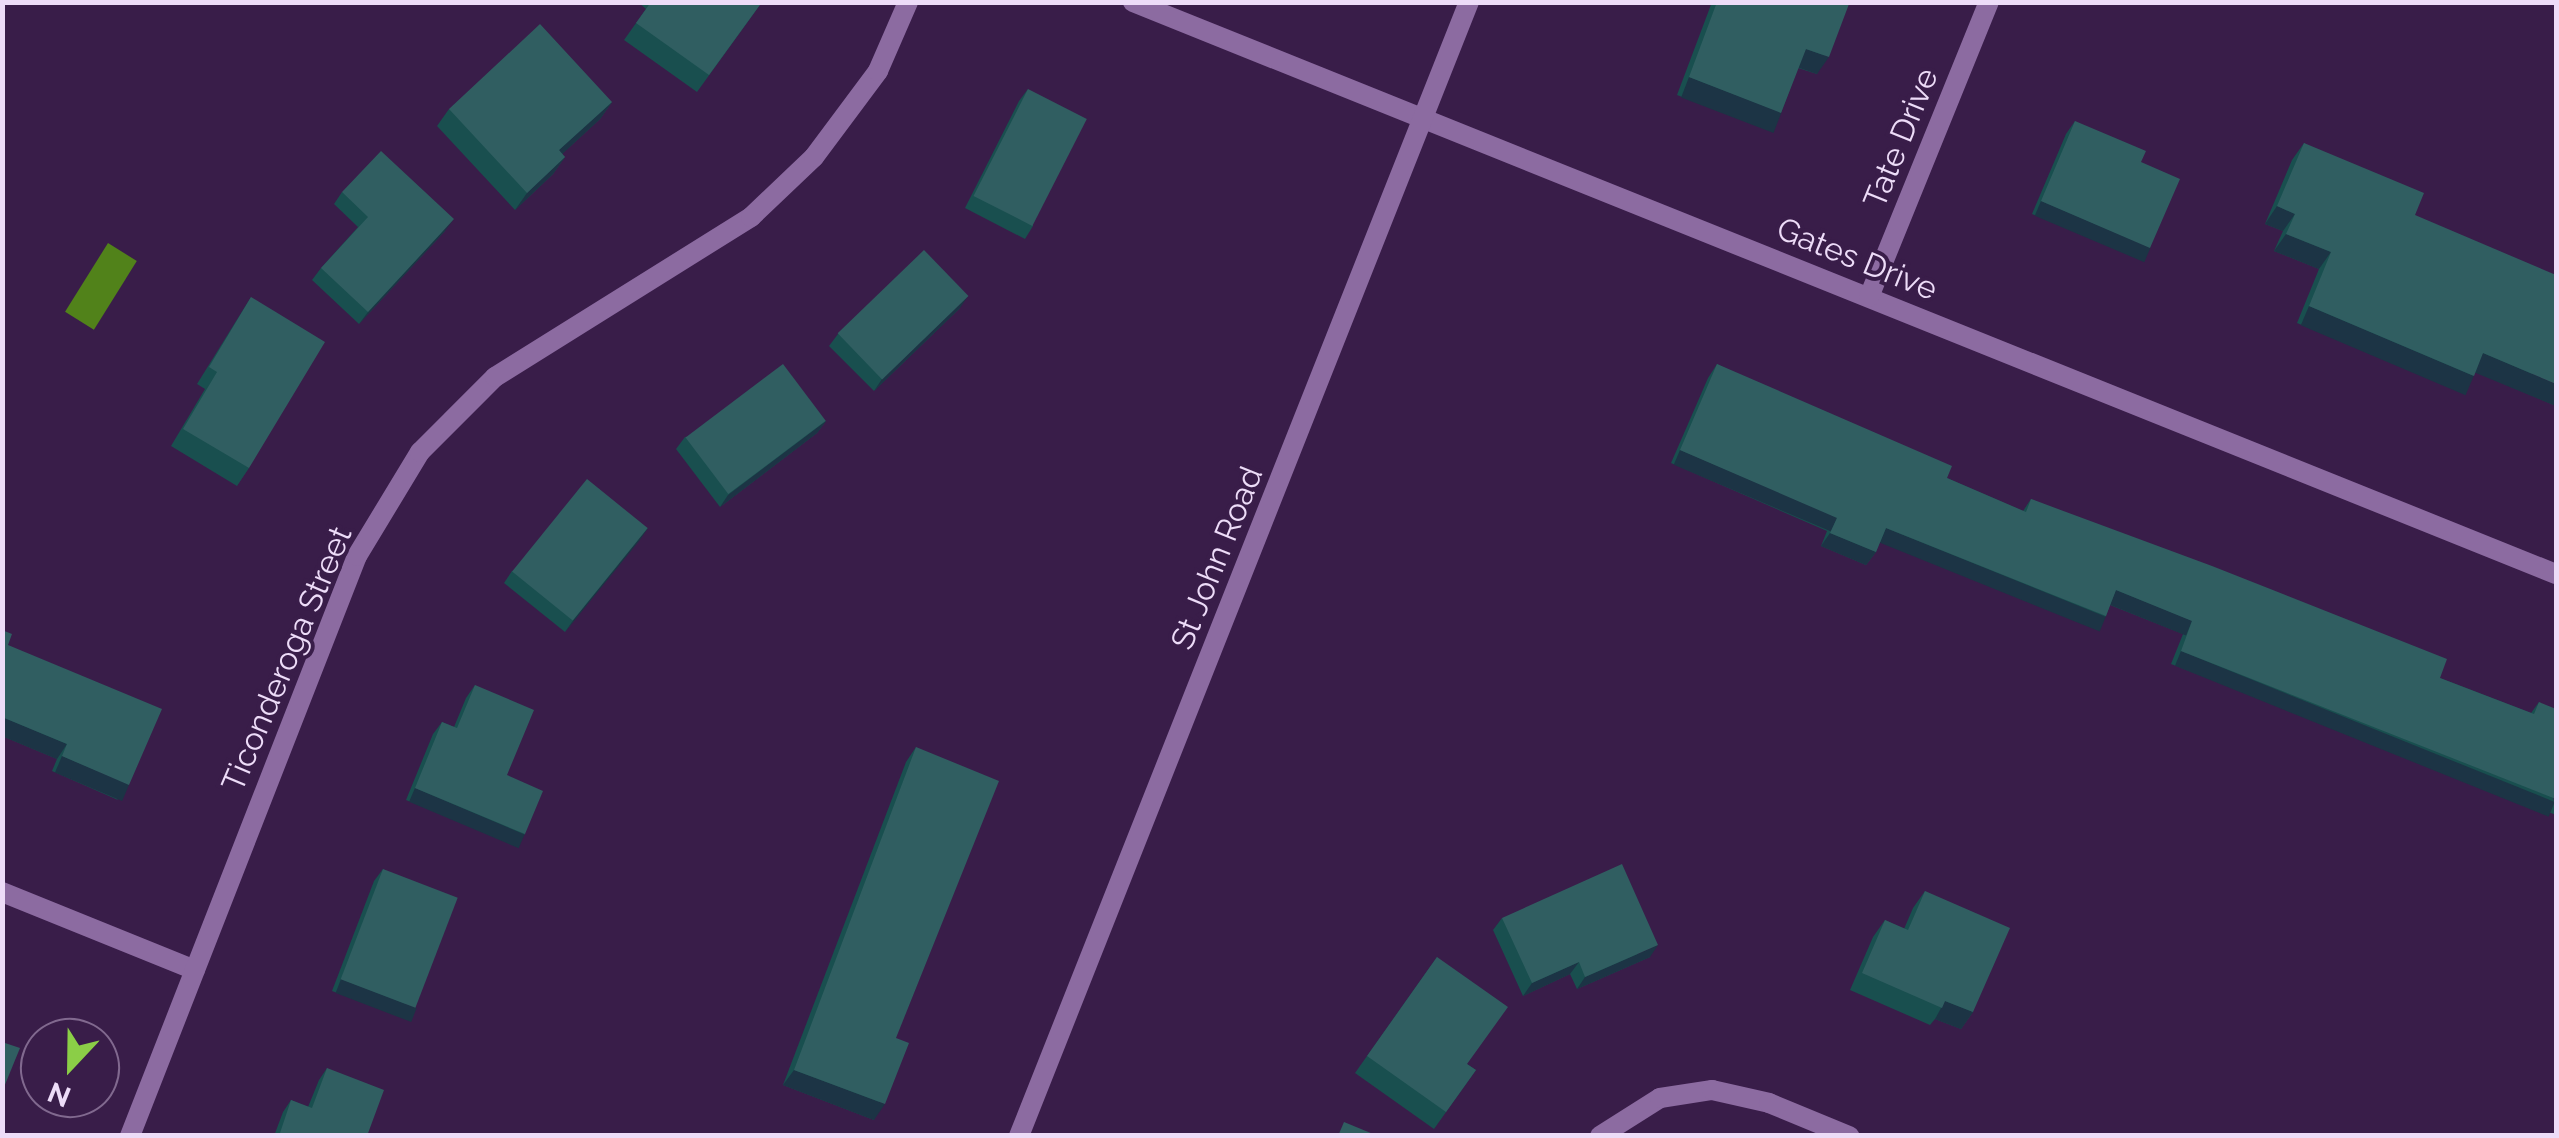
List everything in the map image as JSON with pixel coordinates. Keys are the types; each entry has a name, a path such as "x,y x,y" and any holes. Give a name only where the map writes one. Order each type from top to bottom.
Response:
{"street":[{"name":"Ticonderoga Street","path":"130,1136 357,556 420,452 495,377 751,217 814,157 878,72 908,2"},
{"name":"Gates Drive","path":"1133,2 2556,574"},
{"name":"St John Road","path":"1020,1136 1469,2"},
{"name":"Tate Drive","path":"1868,297 1989,2"},
{"path":"2,892 195,970"},
{"path":"1600,1136 1660,1098 1712,1090 1769,1103 1849,1136"}],"shaded area":[{"path":"108,243 137,261 94,330 65,312"}],"building":[{"path":"651,2 762,2 709,75 636,23"},
{"path":"1717,2 1849,4 1829,57 1806,49 1781,113 1689,77"},
{"path":"540,24 612,102 559,150 565,157 527,193 449,109"},
{"path":"1028,89 1087,119 1032,226 974,196"},
{"path":"2075,121 2146,151 2141,162 2180,179 2150,248 2041,201"},
{"path":"2304,143 2424,193 2415,215 2556,275 2556,384 2483,353 2474,376 2309,306 2331,252 2286,234 2295,214 2277,206"},
{"path":"381,151 454,219 368,312 321,268 368,217 342,192"},
{"path":"924,250 968,296 882,379 838,333"},
{"path":"251,297 325,342 249,468 183,429 217,372 209,367"},
{"path":"783,364 826,421 728,494 686,437"},
{"path":"1717,364 1952,466 1947,478 2026,512 2031,499 2212,566 2447,659 2440,678 2534,714 2539,702 2556,709 2556,799 2181,651 2192,621 2116,590 2106,616 1886,528 1876,552 1830,533 1837,518 1680,450"},
{"path":"587,479 648,528 573,621 512,571"},
{"path":"2,630 12,634 8,645 162,709 129,785 62,756 67,744 2,717"},
{"path":"475,685 534,710 507,775 543,791 525,834 415,788 442,722 457,728"},
{"path":"916,747 999,781 896,1038 909,1043 885,1104 794,1070"},
{"path":"1622,864 1658,945 1585,977 1579,962 1532,983 1502,918"},
{"path":"383,869 458,898 415,1008 341,979"},
{"path":"1925,891 2010,928 1973,1012 1945,1001 1942,1008 1862,973 1885,920 1908,930"},
{"path":"1437,957 1508,1007 1467,1064 1476,1070 1446,1112 1367,1056"},
{"path":"2,1042 20,1048 2,1092"},
{"path":"327,1068 384,1090 367,1136 279,1136 291,1100 312,1108"},
{"path":"1344,1122 1378,1136 1338,1136"}]}
